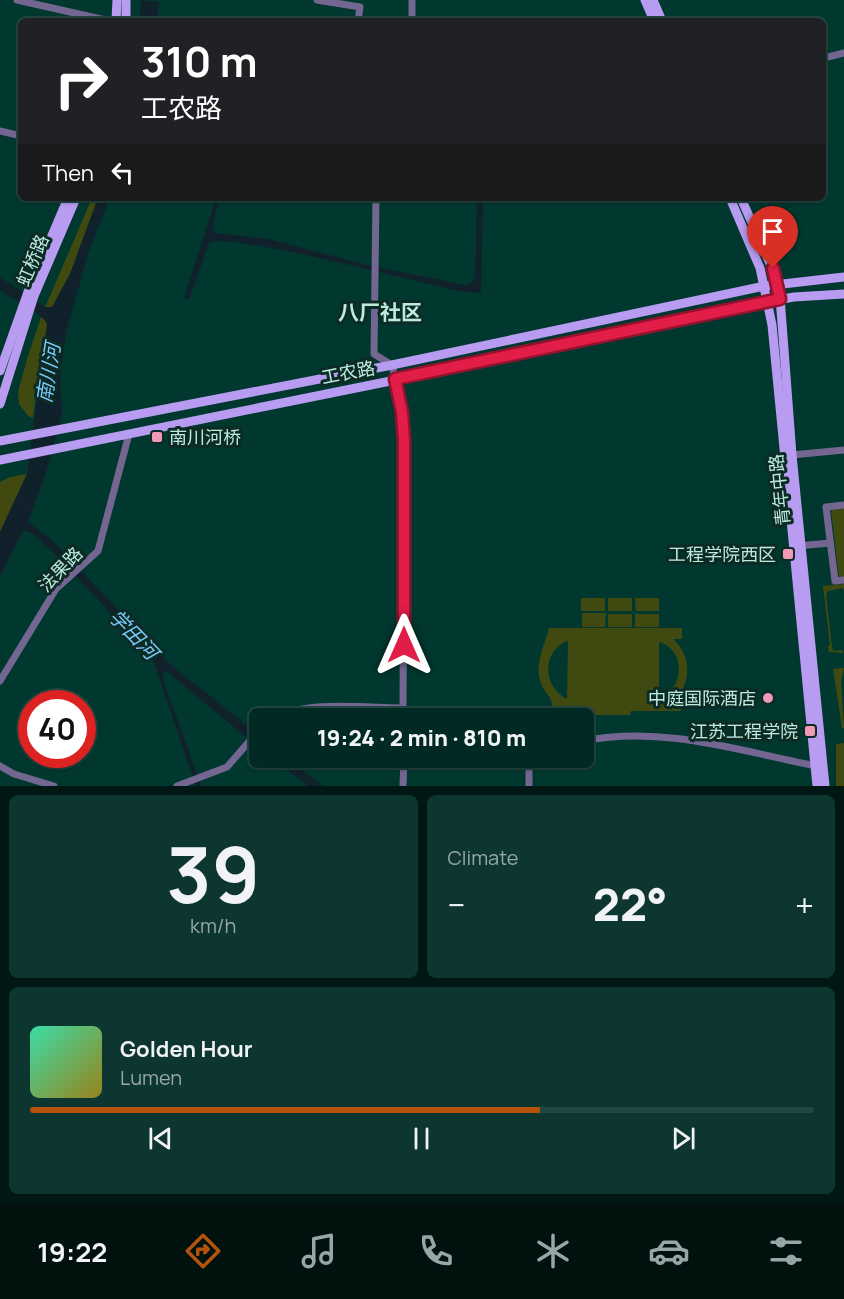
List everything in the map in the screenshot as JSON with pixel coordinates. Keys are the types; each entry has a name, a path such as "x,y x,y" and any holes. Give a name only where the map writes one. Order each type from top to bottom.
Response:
{"main road":[{"path":"116,18 117,0"},
{"path":"126,0 126,18"},
{"path":"645,0 653,18"},
{"path":"653,0 661,18"},
{"name":"虹桥路","path":"0,371 67,201"},
{"name":"虹桥路","path":"31,294 75,201"},
{"name":"青年中路","path":"731,201 760,268 768,301 825,786"},
{"name":"青年中路","path":"742,201 778,284 780,299 817,786"},
{"name":"工农路","path":"0,441 392,364 765,286 844,277"},
{"name":"工农路","path":"0,460 768,301 844,294"},
{"name":"虹桥路","path":"0,404 25,311"}],"street":[{"path":"17,0 97,18"},
{"path":"317,0 360,7 358,18"},
{"path":"412,0 412,18"},
{"path":"826,58 844,53"},
{"path":"0,131 18,135"},
{"path":"376,201 377,276 374,354 392,364 402,412 404,441 403,708"},
{"name":"法果路","path":"0,681 56,589 98,551 129,434"},
{"path":"792,455 844,450"},
{"path":"844,505 826,507 835,581 844,580"},
{"path":"797,546 830,543"},
{"path":"594,739 616,735 650,734 816,766"},
{"path":"177,786 227,767 249,742"},
{"path":"0,766 14,774 54,786"},
{"path":"403,786 404,768"},
{"path":"529,768 529,786"}],"green space":[{"path":"91,201 97,201 70,274 56,300 40,361 33,418 28,416 19,404 18,392 41,317"},
{"path":"27,474 0,532 0,482 10,477"},
{"path":"844,508 844,577 839,578 831,509"},
{"path":"844,584 844,592 843,588 828,591 826,594 832,648 834,651 842,650 844,653 829,652 823,586"},
{"path":"581,598 605,598 605,611 581,611"},
{"path":"608,598 632,598 632,611 608,611"},
{"path":"635,598 659,598 659,611 636,611"},
{"path":"582,613 606,613 605,627 582,627"},
{"path":"608,614 632,614 632,627 608,627"},
{"path":"635,614 659,614 659,627 635,627"},
{"path":"549,628 682,628 682,639 673,639 687,662 683,688 673,703 681,703 681,711 631,711 630,715 594,715 594,708 552,708 552,702 542,686 539,674","holes":["568,642 567,699 553,686 548,670 553,653 559,646","659,642 668,646 678,661 679,670 673,687 659,700"]},
{"path":"844,668 841,682 844,728 842,728 833,669"},
{"path":"844,743 844,786 836,786 836,744"}],"water":[{"path":"141,0 159,2 157,18 140,18"},
{"path":"97,201 109,201 89,251 67,329 60,375 62,414 47,470 28,522 51,539 171,665 249,727 249,740 165,670 162,676 201,786 196,786 152,657 51,550 31,533 23,531 0,577 0,532 27,474 47,324 34,311 0,290 0,277 44,307 52,307 70,274"},
{"path":"215,201 219,201 213,223 215,233 268,239 368,265 465,285 471,283 475,277 477,201 483,201 481,293 459,291 287,251 223,241 209,243 189,300 184,298"},
{"path":"285,768 300,768 323,786 308,786"}],"place":[{"name":"南川河桥","path":"157,437"},
{"name":"工程学院西区","path":"788,554"},
{"name":"中庭国际酒店","path":"768,698"},
{"name":"江苏工程学院","path":"810,731"}],"district":[{"name":"八厂社区","path":"380,312"}],"route":[{"path":"404,645 404,441 402,412 395,379 569,345 780,299 773,268"}],"water label":[{"name":"南川河","path":"48,373"},
{"name":"学田河","path":"134,634"}]}
